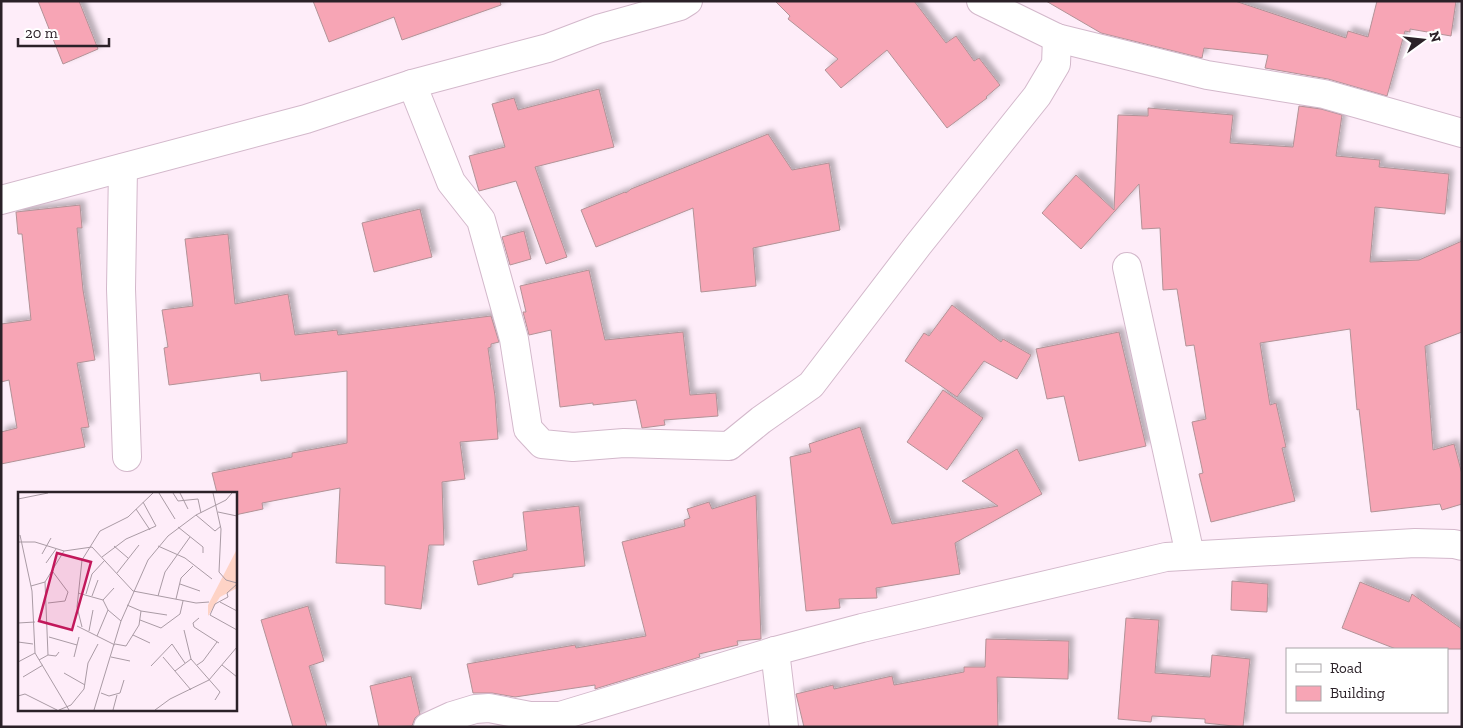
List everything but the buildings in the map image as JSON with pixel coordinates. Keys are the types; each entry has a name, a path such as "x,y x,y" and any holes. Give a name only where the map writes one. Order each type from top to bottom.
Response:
{"street":[{"path":"1,200 306,119 412,84 548,48 598,28 680,6 688,1"},
{"path":"981,1 1057,38 1207,75 1324,94 1462,133"},
{"path":"412,84 452,182 481,220 514,339 528,429 542,444 565,446 624,444 729,446 761,420 812,385 918,245 1037,96 1056,64 1057,38"},
{"path":"123,168 122,289 127,458"},
{"path":"1127,267 1190,555"},
{"path":"428,727 452,716 482,708 530,716 560,716 775,651 862,628 1166,557 1415,542 1462,546"},
{"path":"775,651 784,727"}]}
